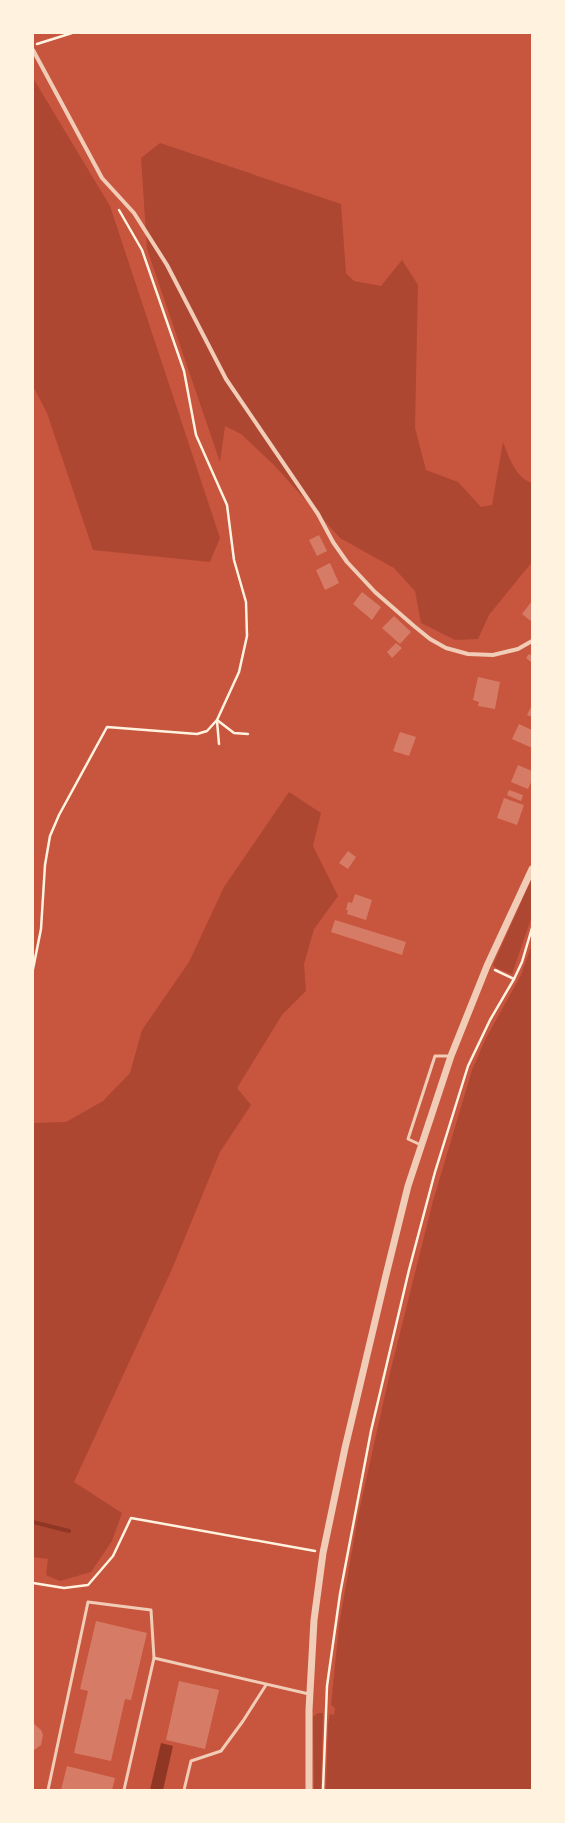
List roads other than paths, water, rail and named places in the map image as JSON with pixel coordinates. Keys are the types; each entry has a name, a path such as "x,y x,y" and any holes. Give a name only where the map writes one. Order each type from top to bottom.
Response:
{"street":[{"path":"33,50 102,178 134,213 168,265 226,378 318,514 333,542 361,577 424,635 446,648 468,654 493,655 518,649 532,641"},
{"path":"309,1790 309,1694 314,1620 323,1552 386,1275 408,1186 451,1056 487,966 532,869"}],"lane":[{"path":"421,1145 408,1139 435,1056 451,1056"},
{"path":"48,1790 88,1602 151,1610 154,1658 124,1790"},
{"path":"154,1658 309,1694"},
{"path":"184,1790 191,1761 221,1751 243,1721 266,1685"}],"waterway":[{"path":"33,1522 69,1531"}]}
